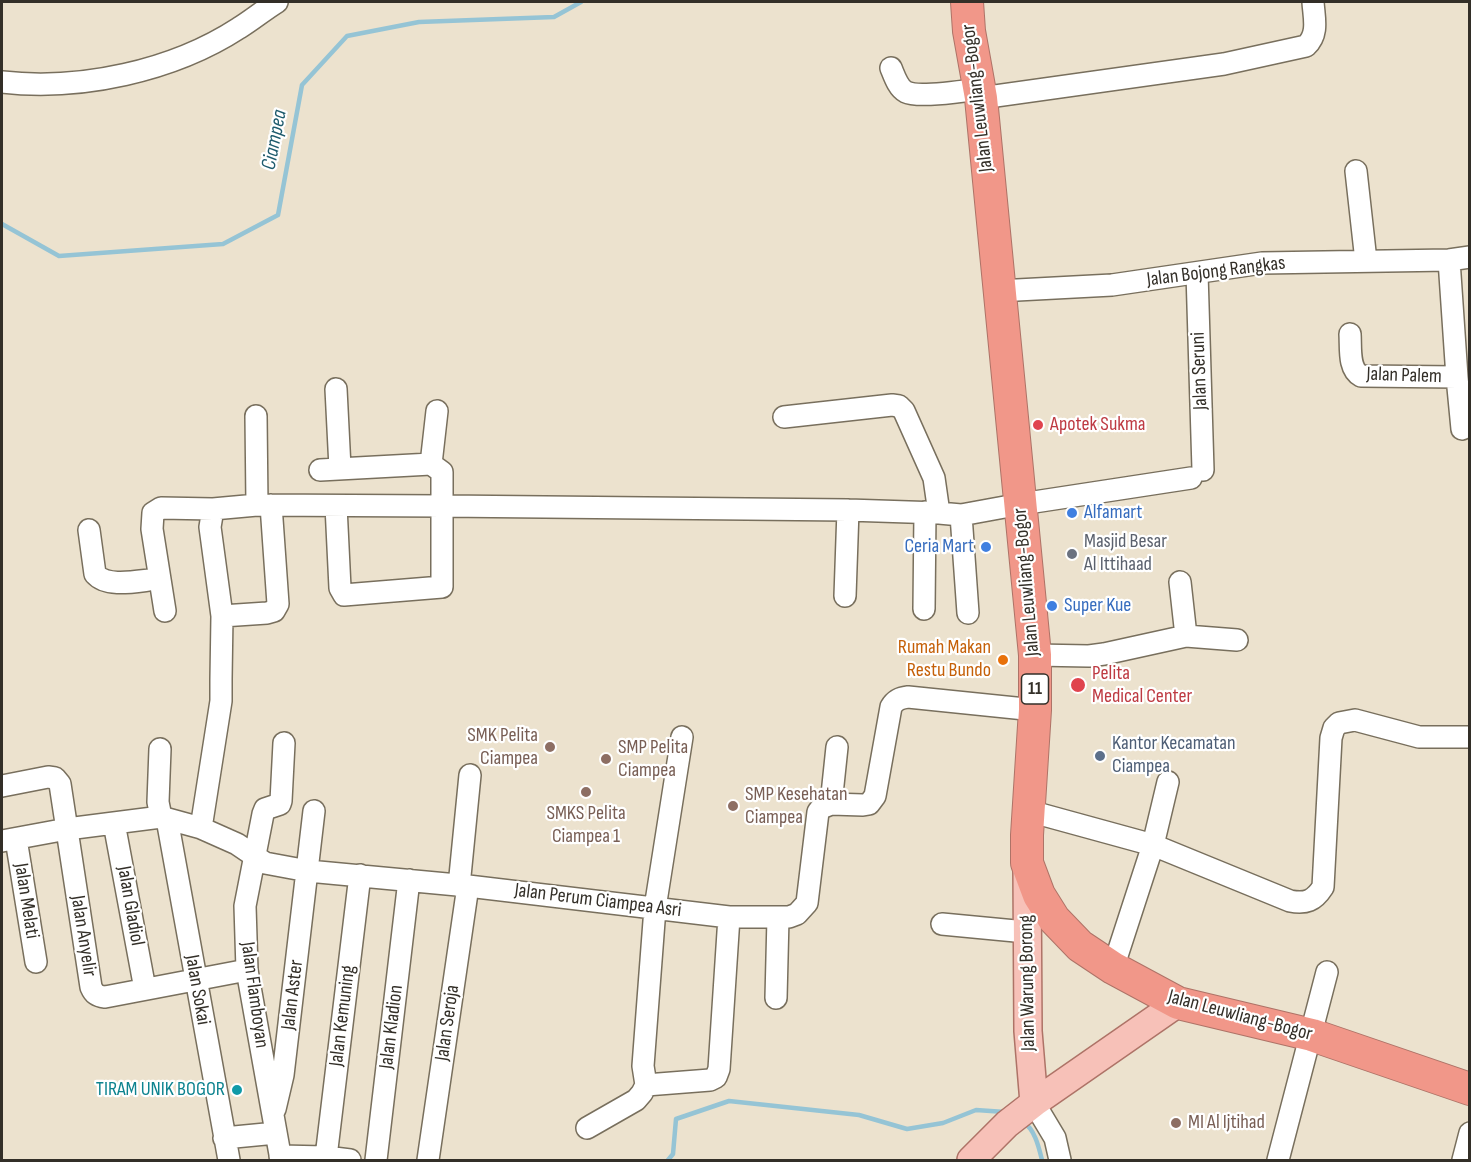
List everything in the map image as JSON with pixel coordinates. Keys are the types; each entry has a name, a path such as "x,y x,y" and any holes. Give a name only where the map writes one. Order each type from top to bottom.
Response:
{"highway":[{"name":"Jalan Leuwliang-Bogor","path":"967,2 969,31 980,93 1035,655 1035,710 1027,863 1039,895 1054,920 1080,946 1113,968 1178,1003 1312,1035 1470,1089"}],"main road":[{"name":"Jalan Warung Borong","path":"1027,863 1028,1031 1034,1103"},
{"path":"971,1161 1007,1124 1034,1103 1178,1003"}],"street":[{"path":"2,82 47,85 99,80 147,69 187,55 238,29 277,2"},
{"path":"891,68 903,91 910,93 980,93 1224,64 1306,46 1313,40 1316,28 1313,2"},
{"path":"1356,171 1366,261"},
{"path":"1459,258 1457,377 1462,429"},
{"name":"Jalan Bojong Rangkas","path":"998,291 1112,285 1262,263 1459,258"},
{"name":"Jalan Seruni","path":"1021,504 1197,474 1197,273"},
{"name":"Jalan Palem","path":"1350,334 1352,367 1355,373 1361,376 1457,377"},
{"path":"336,389 330,469 431,464 442,472 442,587 344,595 340,588 336,506"},
{"path":"784,417 892,405 899,406 904,411 934,478 924,609"},
{"path":"431,464 437,411"},
{"path":"222,616 267,613 274,611 278,604 264,505 256,416"},
{"path":"165,611 152,529 153,513 161,508 213,509 264,505 443,506 848,510 961,515 1021,504"},
{"path":"201,828 220,701 222,616 210,527 213,509"},
{"path":"845,596 848,510"},
{"path":"961,515 968,613"},
{"path":"89,530 95,574 99,579 115,582 159,579"},
{"path":"1180,582 1186,636"},
{"path":"1035,655 1089,656 1186,636 1237,640"},
{"path":"837,747 831,804 864,805 875,796 891,707 899,699 908,697 1035,710"},
{"path":"1029,811 1153,845 1290,901 1301,903 1318,896 1323,887 1331,738 1334,728 1339,723 1355,720 1419,737 1470,737"},
{"path":"587,1128 636,1100 646,1085 643,1066 655,908 682,737"},
{"name":"Jalan Flamboyan","path":"281,1158 247,970 244,914 253,857 264,811 281,803 284,743"},
{"name":"Jalan Sokai","path":"160,749 158,802 164,818 229,1161"},
{"name":"Jalan Seroja","path":"428,1161 464,886 470,775"},
{"path":"2,786 48,777 55,778 60,784 67,829"},
{"path":"1113,968 1153,845 1168,782"},
{"name":"Jalan Perum Ciampea Asri","path":"9,840 67,829 164,818 201,828 237,844 265,863 308,871 360,875 409,887 464,886 729,916 778,918 797,914 807,903 818,812 821,808 831,804"},
{"name":"Jalan Aster","path":"274,1126 283,1075 314,811"},
{"name":"Jalan Gladiol","path":"114,823 145,988"},
{"name":"Jalan Anyelir","path":"67,829 91,987 93,993 98,997 247,970"},
{"name":"Jalan Melati","path":"9,840 36,962"},
{"name":"Jalan Kemuning","path":"326,1157 360,875"},
{"name":"Jalan Kladion","path":"376,1161 409,887"},
{"path":"646,1085 710,1080 716,1077 719,1069 729,916"},
{"path":"776,998 778,918"},
{"path":"942,924 1026,933"},
{"path":"1278,1161 1327,972"},
{"path":"1034,1103 1055,1138 1060,1161"},
{"path":"224,1138 274,1126"},
{"path":"1463,1161 1470,1133"},
{"path":"281,1158 326,1157 350,1161"}],"waterway":[{"name":"Ciampea","path":"2,224 59,256 223,244 278,215 302,85 347,36 419,22 554,17 581,2"},
{"path":"668,1160 673,1154 676,1119 729,1101 859,1115 907,1129 943,1123 976,1110 1005,1112"},
{"path":"1023,1122 1033,1134 1042,1160"}],"place":[{"name":"Apotek Sukma","path":"1038,425"},
{"name":"Alfamart","path":"1072,513"},
{"name":"Ceria Mart","path":"986,547"},
{"name":"Masjid Besar Al Ittihaad","path":"1072,554"},
{"name":"Super Kue","path":"1052,606"},
{"name":"Rumah Makan Restu Bundo","path":"1003,660"},
{"name":"Pelita Medical Center","path":"1078,685"},
{"name":"SMK Pelita Ciampea","path":"550,747"},
{"name":"Kantor Kecamatan Ciampea","path":"1100,756"},
{"name":"SMP Pelita Ciampea","path":"606,759"},
{"name":"SMKS Pelita Ciampea 1","path":"586,792"},
{"name":"SMP Kesehatan Ciampea","path":"733,806"},
{"name":"TIRAM UNIK BOGOR","path":"237,1090"},
{"name":"MI Al Ijtihad","path":"1176,1123"}]}
